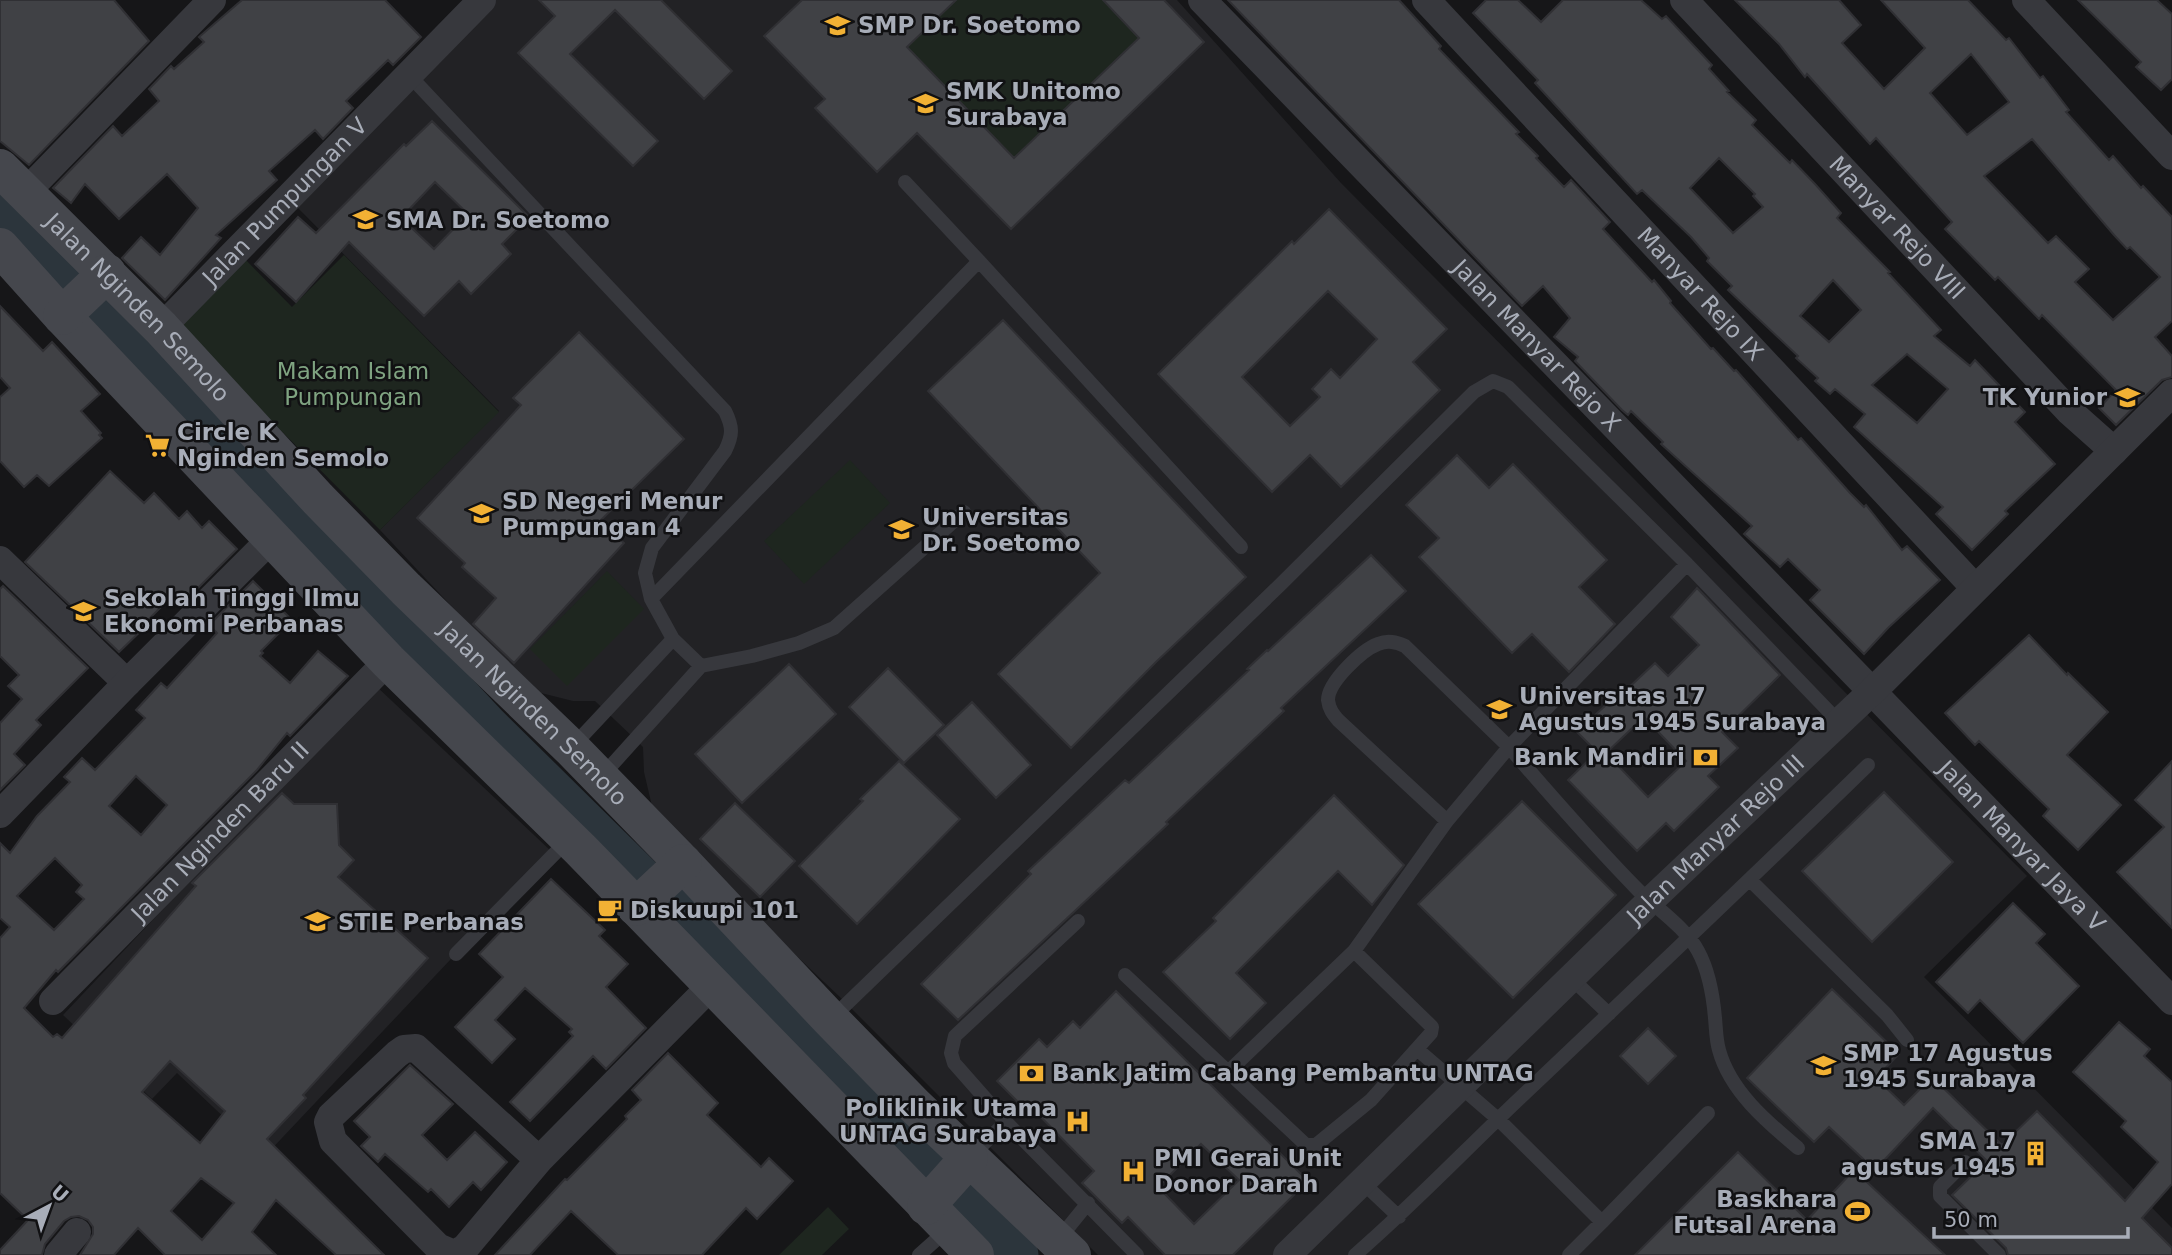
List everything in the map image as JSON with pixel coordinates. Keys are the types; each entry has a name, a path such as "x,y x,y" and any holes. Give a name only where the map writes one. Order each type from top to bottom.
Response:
{"main road":[{"name":"Jalan Nginden Semolo","path":"12,180 84,295 272,538 388,661 569,839 658,887 830,1020 948,1191 975,1255"},
{"name":"Jalan Nginden Semolo","path":"0,247 84,295 161,328 318,499 600,778 711,986 948,1191 1065,1248"}],"street":[{"name":"Jalan Pumpungan V","path":"161,328 482,0"},
{"name":"Jalan Manyar Rejo X","path":"1202,0 1872,692"},
{"name":"Manyar Rejo IX","path":"1426,0 1975,588"},
{"name":"Manyar Rejo VIII","path":"1684,0 2069,411 2114,451"},
{"path":"2026,0 2172,156"},
{"path":"12,180 204,2"},
{"name":"Jalan Manyar Rejo III","path":"1287,1255 1650,901 1872,692 2172,393"},
{"path":"2,807 272,538"},
{"path":"0,560 127,683"},
{"name":"Jalan Nginden Baru II","path":"53,1001 388,661"},
{"name":"Jalan Manyar Jaya V","path":"1872,692 2167,985"},
{"path":"540,1160 416,1048 410,1047 397,1054 331,1116 328,1122 333,1141 438,1247 454,1254 465,1248 540,1160 711,986"},
{"path":"58,1255 77,1232"}],"lane":[{"path":"409,75 726,411 732,425 732,437 725,451 652,548 645,573 651,599 673,639 701,666"},
{"path":"905,182 1241,547"},
{"path":"651,599 979,261"},
{"path":"830,1020 1281,584 1474,393 1493,381 1508,387 1688,564 1839,722"},
{"path":"600,778 701,666 799,643 834,628 964,512"},
{"path":"1229,1071 1354,951 1447,821 1509,747 1688,564"},
{"path":"571,748 673,639"},
{"path":"1447,821 1338,720 1330,709 1328,698 1331,687 1351,663 1380,643 1393,641 1405,646 1417,657 1509,747 1559,806 1689,939 1698,951 1706,971 1713,998 1719,1050 1733,1079 1747,1101 1798,1148"},
{"path":"1355,1255 1399,1217 1868,765"},
{"path":"456,954 569,839"},
{"path":"1750,880 1908,1040"},
{"path":"1078,921 955,1036 951,1054 954,1063 1006,1122 1137,1255"},
{"path":"1125,975 1306,1145 1311,1146 1316,1145 1371,1100 1418,1050 1431,1032 1432,1027 1354,951"},
{"path":"1571,978 1609,1014"},
{"path":"1418,1050 1499,1119 1602,1222"},
{"path":"1569,1255 1708,1113"},
{"path":"919,1255 948,1191 1006,1122"},
{"path":"1965,1162 1940,1187 1940,1196 1998,1255"},
{"path":"1362,1182 1399,1217"},
{"path":"1065,1248 1088,1203"}],"shaded area":[{"path":"494,0 1177,0 1341,183 2027,876 1924,977 2172,1228 2172,1255 1098,1255 842,999 656,823 644,772 643,747 595,701 573,701 541,693 471,627 380,530 499,411 294,204"},
{"name":"STIE Perbanas","path":"375,685 552,852 265,1156 177,1073 152,1099 63,1015"}],"green space":[{"path":"956,0 1103,0 1139,38 1014,158 907,47"},
{"name":"Makam Islam Pumpungan","path":"344,255 499,412 380,530 176,325 244,258 292,307"},
{"path":"850,460 890,503 804,584 764,541"},
{"path":"607,571 644,609 567,686 530,649"},
{"path":"828,1207 849,1229 822,1255 779,1255"}],"building":[{"path":"0,0 114,0 149,41 29,165 0,141"},
{"path":"242,0 385,0 421,37 393,65 388,60 346,101 353,108 323,139 315,130 269,171 277,180 216,235 221,238 165,300 122,258 141,237 160,255 198,208 167,174 119,219 85,184 71,203 53,188 113,126 122,136 159,101 149,89 171,66 174,69 204,42 199,37"},
{"path":"539,0 661,0 732,71 704,99 615,10 570,54 658,141 633,166 518,53 555,16"},
{"name":"SMK Unitomo Surabaya","path":"802,0 956,0 907,47 1014,158 1139,38 1103,0 1164,0 1204,42 1011,229 917,133 877,172 815,108 825,99 764,36"},
{"path":"1228,0 1399,0 1441,46 1439,49 1519,132 1516,134 1538,156 1536,158 1564,187 1571,180 1610,222 1603,229 1652,282 1654,280 1670,303 1711,349 1736,370 1798,440 1801,438 1850,493 1864,507 1866,505 1902,550 1907,546 1940,580 1864,654 1810,600 1820,590 1788,559 1780,567 1744,534 1752,526 1661,444 1663,442 1631,411 1628,415 1622,410 1575,361 1578,357 1554,337 1570,318 1543,286 1522,306"},
{"path":"1486,0 1518,0 1541,22 1563,0 1641,0 1662,19 1666,16 1712,65 1709,69 1729,91 1727,92 1756,120 1752,125 1815,184 1841,213 1837,218 1941,330 1934,336 1970,366 1975,360 2025,412 2015,422 2055,464 2005,511 2008,514 1972,550 1936,514 1943,507 1854,427 1865,414 1835,389 1830,394 1815,381 1818,378 1796,358 1798,356 1728,290 1732,286 1707,261 1709,258 1691,237 1642,190 1637,194 1535,83 1538,80 1473,13","holes":["1719,158 1755,194 1753,196 1763,207 1733,233 1690,188","1833,280 1861,310 1829,342 1800,316","1907,354 1948,389 1917,423 1872,385"]},
{"path":"1735,0 1839,0 1861,25 1842,43 1884,89 1925,48 1881,0 1968,0 2006,40 2009,38 2040,78 2043,76 2069,110 2066,112 2109,160 2113,156 2141,188 2143,186 2172,217 2172,321 2155,337 2172,356 2172,377 2162,380 2116,425 2099,408 2116,390 2042,315 2039,319 1998,277 1995,280 1945,229 1952,222 1876,138 1870,144 1807,74 1805,77 1779,44","holes":["1971,54 2009,102 1967,135 1930,93","2032,139 2114,235 2160,277 2113,320 2075,282 2089,269 2056,236 2048,243 1984,176"]},
{"path":"2078,0 2157,0 2172,14 2172,79 2161,90 2136,67 2141,62"},
{"name":"SMA Dr. Soetomo","path":"432,121 529,217 502,244 511,254 471,294 459,281 424,316 349,242 296,302 255,264 298,217 316,233 404,144 406,146","holes":["435,182 468,214 434,249 401,218"]},
{"path":"1329,209 1447,329 1413,362 1440,390 1341,487 1310,455 1272,492 1158,374 1292,241 1294,244","holes":["1328,291 1377,339 1340,378 1331,369 1312,389 1320,397 1290,426 1242,377"]},
{"path":"0,306 43,351 52,342 100,394 81,411 101,433 99,435 102,438 49,486 37,475 24,487 0,461 0,397 10,388 0,377"},
{"path":"1003,320 1246,577 1156,662 1071,748 998,674 1100,573 928,391"},
{"path":"579,332 684,439 600,521 624,543 514,663 473,624 496,598 462,567 465,563 417,518 521,405 513,398"},
{"path":"1457,455 1489,488 1513,464 1607,560 1579,587 1615,624 1569,672 1532,634 1512,653 1419,557 1439,538 1406,505"},
{"path":"110,471 144,503 154,493 179,519 187,511 202,528 209,521 237,549 183,603 174,594 119,652 25,562"},
{"path":"1371,555 1406,591 1281,708 1284,711 1166,822 1168,824 958,1020 921,984 1031,874 1028,871 1125,780 1129,783 1267,650"},
{"path":"253,581 292,620 261,651 263,653 260,656 290,683 318,651 348,676 290,736 287,733 257,770 58,972 56,970 24,1008 53,1037 57,1034 62,1038 196,886 192,883 282,793 294,804 337,804 339,845 354,860 338,877 428,958 303,1095 306,1098 267,1139 384,1255 336,1255 276,1200 252,1232 276,1255 165,1255 138,1228 114,1255 80,1255 93,1234 93,1227 88,1220 79,1216 64,1221 45,1244 42,1255 0,1255 0,1250 28,1220 0,1193 0,938 10,927 0,918 0,843 10,853 37,816 70,782 64,777 82,758 95,770 145,718 136,710 161,683 167,688 217,633 209,625","holes":["136,776 167,805 141,835 109,806","55,858 82,885 76,892 84,899 54,930 17,896","170,1061 225,1111 200,1143 142,1092","201,1178 234,1203 202,1240 171,1211"]},
{"path":"3,586 88,668 36,720 41,725 14,754 25,765 0,790 0,723 22,699 8,686 19,675 0,656 0,589"},
{"name":"Bank Mandiri","path":"1697,588 1780,675 1722,732 1738,748 1708,776 1719,787 1674,831 1666,823 1637,851 1568,780 1597,752 1577,732 1655,663 1668,676 1699,645 1671,617","holes":["1644,717 1686,761 1648,797 1606,753"]},
{"path":"2029,635 2067,675 2068,673 2108,712 2067,755 2121,805 2078,850 2043,816 2049,809 1979,741 1975,745 1945,713"},
{"path":"789,664 836,714 742,803 695,754"},
{"path":"888,668 944,725 904,763 849,707"},
{"path":"972,702 1031,765 996,798 937,735"},
{"path":"899,761 960,819 857,924 799,866"},
{"path":"2172,761 2172,928 2117,872 2164,827 2135,800"},
{"path":"1884,792 1953,862 1872,942 1802,871"},
{"path":"1334,795 1404,865 1372,905 1338,871 1236,973 1266,1003 1230,1039 1163,972 1216,921 1213,918"},
{"path":"1522,801 1616,895 1513,998 1418,904"},
{"path":"735,803 795,861 760,897 700,839"},
{"path":"551,879 605,930 599,936 628,964 606,987 646,1028 606,1069 593,1056 530,1121 510,1102 573,1036 569,1032 572,1029 525,988 495,1020 515,1039 492,1063 455,1027 503,977 479,954"},
{"path":"2013,903 2045,934 2036,943 2079,986 2023,1043 1980,1000 1968,1013 1936,982"},
{"path":"1832,989 1899,1054 1876,1078 1904,1105 1932,1077 2002,1145 2037,1111 2125,1201 2158,1162 2121,1127 2126,1121 2073,1072 2119,1022 2150,1049 2144,1056 2172,1082 2172,1184 2142,1218 2172,1248 2172,1255 2008,1255 2006,1248 1952,1195 1987,1161 1933,1108 1875,1170 1829,1127 1814,1142 1747,1078"},
{"path":"1116,991 1308,1181 1233,1255 1165,1255 1128,1217 1122,1223 1082,1183 1094,1171 1028,1104 1024,1108 997,1081 1039,1039 1047,1047 1073,1021 1080,1028","holes":["1201,1144 1239,1180 1194,1224 1158,1187"]},
{"path":"1648,1028 1676,1056 1648,1084 1620,1056"},
{"path":"668,1053 718,1103 707,1115 761,1167 769,1158 793,1181 757,1219 746,1208 702,1255 618,1255 571,1211 530,1255 495,1255 565,1179 567,1180 627,1119 625,1116 641,1100 632,1090"},
{"path":"410,1065 453,1104 422,1135 447,1160 475,1132 507,1162 481,1190 473,1182 449,1207 431,1189 428,1192 385,1154 378,1162 361,1146 370,1137 354,1121"},
{"path":"1738,1152 1807,1220 1854,1170 1945,1255 1635,1255"}],"waterway":[{"path":"0,209 485,727 1015,1255"}],"place":[{"name":"SMP Dr. Soetomo","path":"838,25"},
{"name":"SMK Unitomo Surabaya","path":"926,104"},
{"name":"SMA Dr. Soetomo","path":"366,220"},
{"name":"TK Yunior","path":"2127,397"},
{"name":"Circle K Nginden Semolo","path":"157,445"},
{"name":"SD Negeri Menur Pumpungan 4","path":"482,514"},
{"name":"Universitas Dr. Soetomo","path":"902,530"},
{"name":"Sekolah Tinggi Ilmu Ekonomi Perbanas","path":"84,611"},
{"name":"Universitas 17 Agustus 1945 Surabaya","path":"1499,709"},
{"name":"Bank Mandiri","path":"1705,757"},
{"name":"Diskuupi 101","path":"610,910"},
{"name":"STIE Perbanas","path":"318,922"},
{"name":"SMP 17 Agustus 1945 Surabaya","path":"1823,1066"},
{"name":"Bank Jatim Cabang Pembantu UNTAG","path":"1032,1073"},
{"name":"Poliklinik Utama UNTAG Surabaya","path":"1077,1121"},
{"name":"SMA 17 agustus 1945","path":"2036,1154"},
{"name":"PMI Gerai Unit Donor Darah","path":"1134,1171"},
{"name":"Baskhara Futsal Arena","path":"1857,1212"}]}
